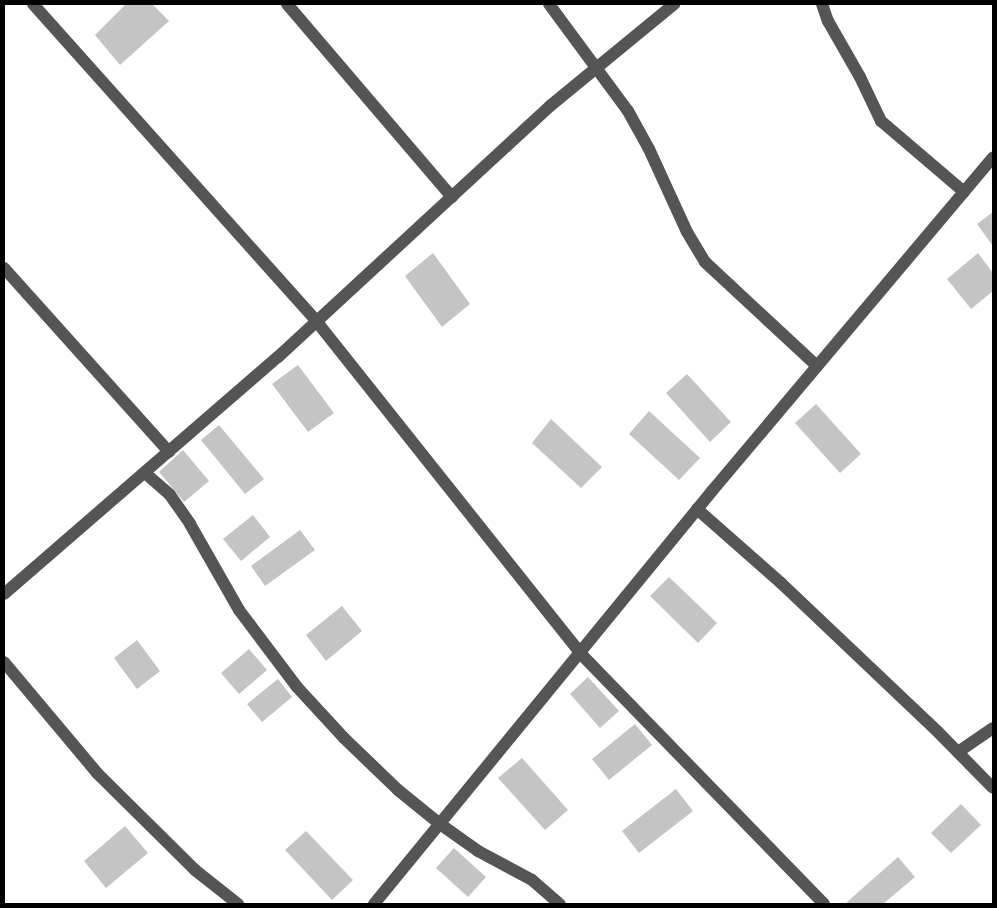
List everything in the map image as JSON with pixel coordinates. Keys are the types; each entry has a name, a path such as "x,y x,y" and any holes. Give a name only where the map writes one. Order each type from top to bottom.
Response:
{"street":[{"path":"33,4 316,322 580,653 824,904"},
{"path":"288,4 452,197"},
{"path":"549,4 598,67 628,111 649,149 687,232 705,262 818,366"},
{"path":"7,586 145,473 316,322 550,106 674,4"},
{"path":"822,4 828,21 860,77 881,121 964,192"},
{"path":"374,904 697,509 993,157"},
{"path":"4,268 169,452"},
{"path":"145,473 170,495 190,524 239,610 297,687 344,738 398,790 440,824 478,851 532,880 560,904"},
{"path":"697,509 781,583 958,752 993,788"},
{"path":"4,662 97,774 194,870 238,904"},
{"path":"958,752 993,728"}],"building":[{"path":"126,4 152,4 169,21 120,65 95,35"},
{"path":"993,212 993,246 977,224"},
{"path":"433,253 470,304 442,327 405,276"},
{"path":"978,253 993,273 993,291 971,309 947,279"},
{"path":"298,365 334,413 308,432 272,384"},
{"path":"687,374 731,422 710,442 666,393"},
{"path":"816,404 861,454 840,473 795,423"},
{"path":"649,411 700,458 679,480 629,434"},
{"path":"551,419 602,467 581,488 532,443"},
{"path":"219,425 264,479 245,494 201,440"},
{"path":"183,450 209,481 184,502 159,472"},
{"path":"253,515 270,537 241,561 223,539"},
{"path":"300,530 315,550 265,586 251,566"},
{"path":"669,577 717,623 698,643 650,596"},
{"path":"342,606 362,631 326,661 306,635"},
{"path":"137,640 160,671 137,689 114,658"},
{"path":"249,649 267,670 239,694 221,673"},
{"path":"588,677 619,711 600,728 570,694"},
{"path":"278,679 292,697 262,722 247,704"},
{"path":"635,724 652,745 609,780 592,759"},
{"path":"522,758 568,810 545,830 498,778"},
{"path":"676,789 693,811 639,853 622,831"},
{"path":"961,804 981,825 951,853 931,833"},
{"path":"125,826 148,853 106,888 84,861"},
{"path":"306,831 353,880 332,900 285,850"},
{"path":"454,848 486,877 468,897 436,868"},
{"path":"898,857 915,877 883,904 848,904 847,902"}]}
